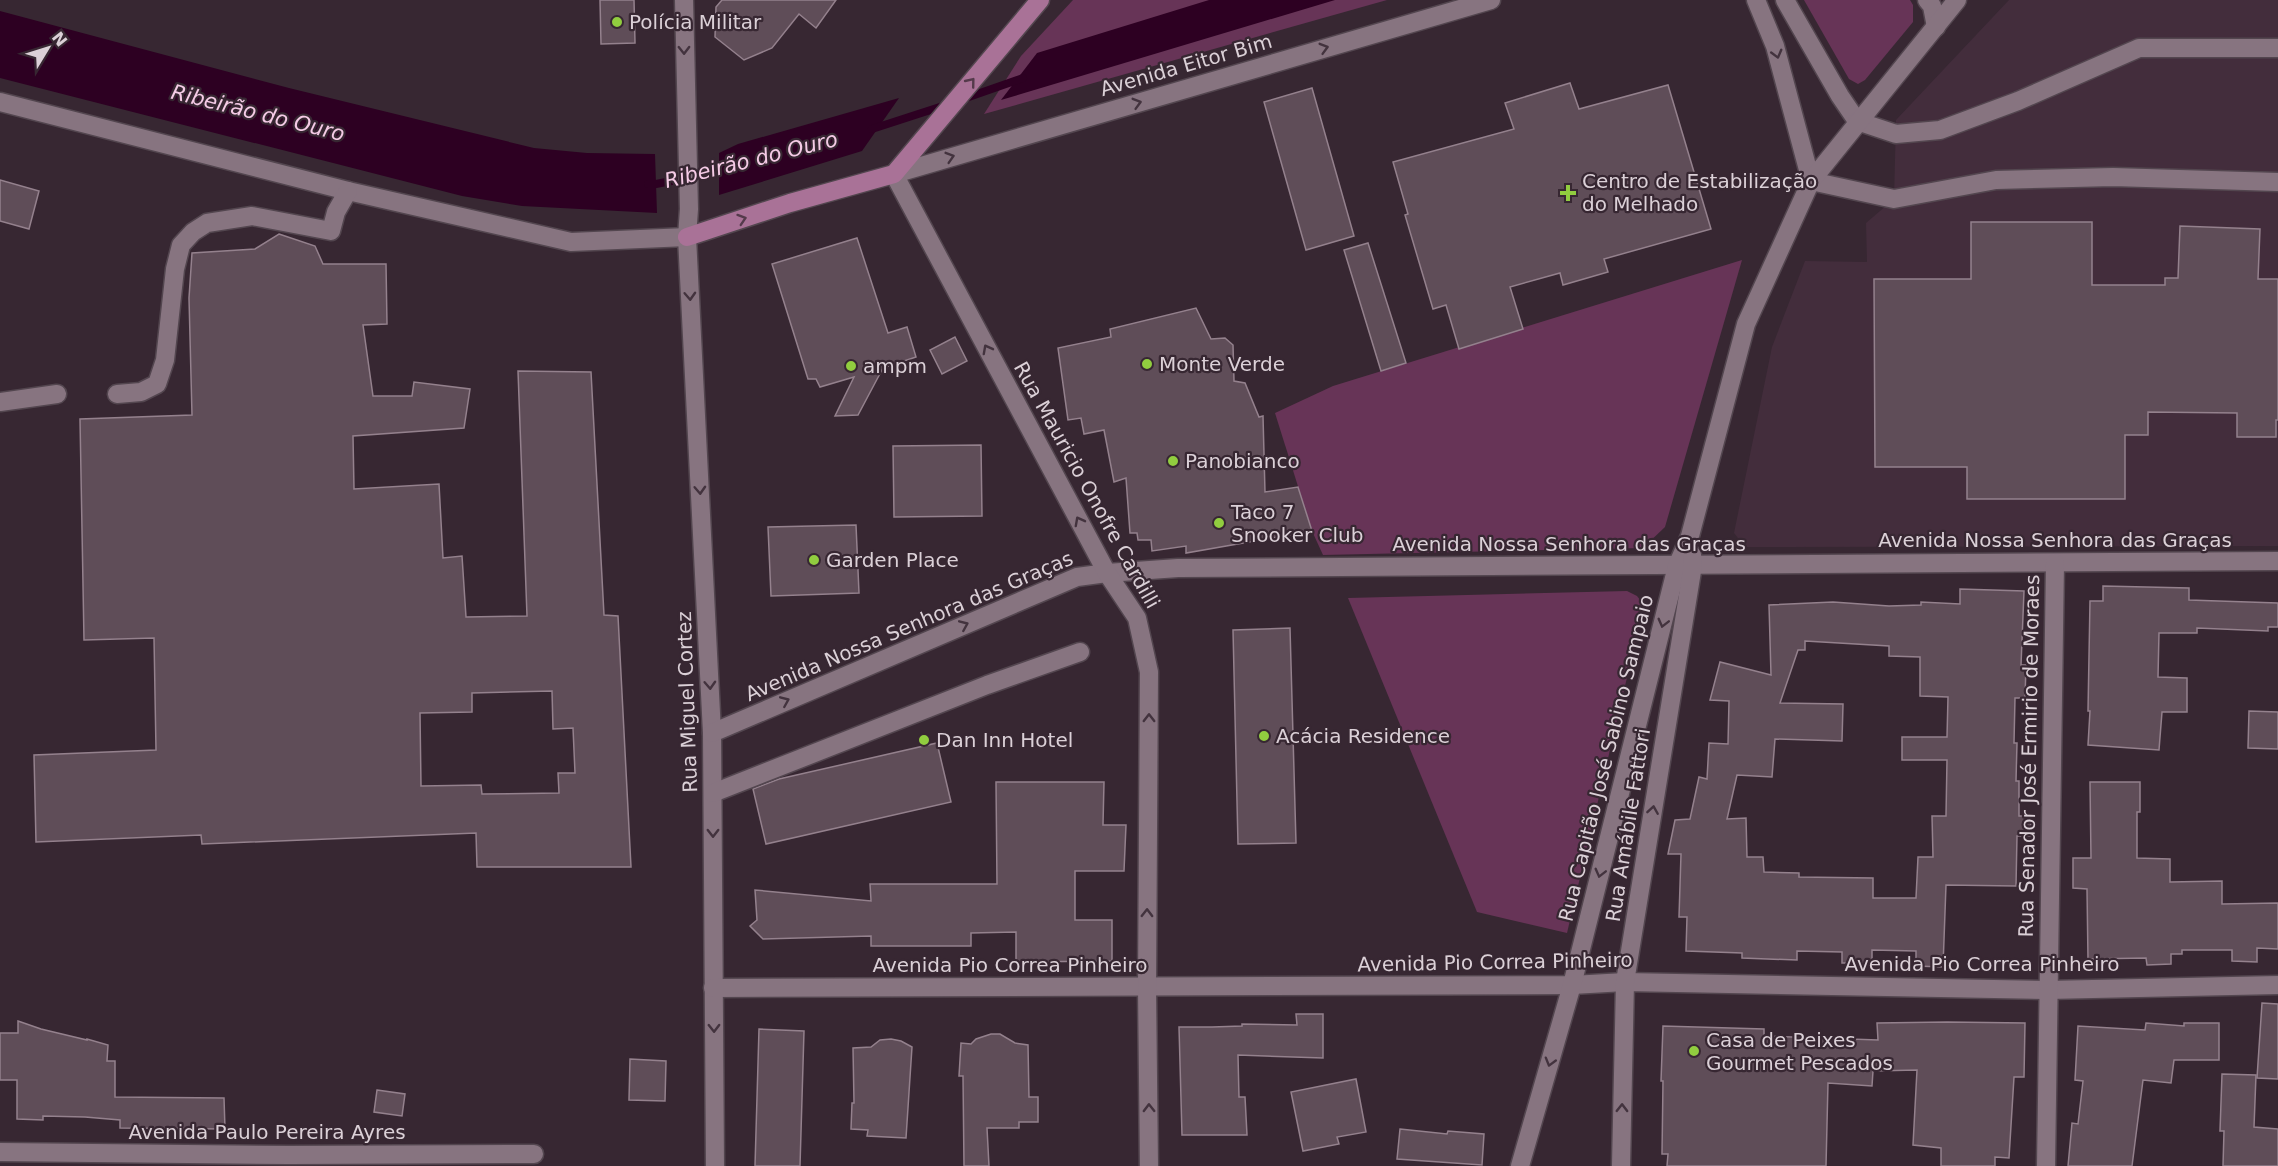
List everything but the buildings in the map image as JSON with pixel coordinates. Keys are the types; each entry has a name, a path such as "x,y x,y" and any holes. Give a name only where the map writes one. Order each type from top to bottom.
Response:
{"main road":[{"path":"687,237 790,203 894,174 1040,0"}],"street":[{"name":"Rua Miguel Cortez","path":"684,0 689,209 687,237 712,733 715,1166"},
{"name":"Avenida Eitor Bim","path":"894,174 1491,0"},
{"path":"1756,0 1775,46 1811,181 1894,199 1996,180 2113,177 2278,182"},
{"path":"1785,0 1840,96 1857,121 1896,134 1940,130 2018,101 2139,48 2278,48"},
{"path":"1927,0 1932,6 1936,27"},
{"name":"Rua Capitão José Sabino Sampaio","path":"1520,1166 1572,985 1685,566 1690,536 1746,324 1811,181 1857,121 1957,0"},
{"path":"0,102 348,191 571,242 687,237"},
{"name":"Rua Mauricio Onofre Cardilli","path":"894,174 1107,573 1137,618 1149,672 1146,988 1149,1166"},
{"path":"117,394 141,392 157,384 165,360 175,269 181,245 193,232 207,223 252,216 332,231 336,212 348,191"},
{"path":"0,402 57,394"},
{"name":"Avenida Nossa Senhora das Graças","path":"712,733 1077,577 1107,573 1190,568 2278,561"},
{"name":"Rua Senador José Ermirio de Moraes","path":"2046,1166 2055,563"},
{"name":"Rua Amábile Fattori","path":"1621,1166 1625,982 1685,566"},
{"path":"713,793 987,685 1080,652"},
{"name":"Avenida Pio Correa Pinheiro","path":"713,988 1146,988 1572,985 1625,982 2047,990 2278,985"},
{"name":"Avenida Paulo Pereira Ayres","path":"0,1152 288,1161 534,1154"}],"shaded area":[{"path":"1073,0 1387,0 984,114 1021,56"},
{"path":"1804,0 1910,0 1913,5 1913,22 1865,80 1858,84 1849,79"},
{"path":"2009,0 2278,0 2278,546 1745,547 1734,533 1772,347 1805,261 1867,262 1866,223 1894,199 1896,120"},
{"path":"1742,260 1665,527 1643,548 1323,555 1312,531 1275,413 1333,386"},
{"path":"1627,591 1637,596 1644,605 1567,933 1477,912 1348,598"}],"water":[{"path":"1209,0 1335,0 1001,100 1037,53"},
{"path":"0,11 289,88 534,148 587,153 655,154 657,213 522,206 462,196 0,78"},
{"path":"899,98 862,151 719,195 719,153 738,144"}],"waterway":[{"name":"Ribeirão do Ouro","path":"963,99 1023,78"},
{"name":"Ribeirão do Ouro","path":"872,129 946,105"},
{"name":"Ribeirão do Ouro","path":"648,184 728,170"}],"place":[{"name":"Polícia Militar","path":"617,22"},
{"name":"Centro de Estabilização do Melhado","path":"1568,193"},
{"name":"Monte Verde","path":"1147,364"},
{"name":"ampm","path":"851,366"},
{"name":"Panobianco","path":"1173,461"},
{"name":"Taco 7 Snooker Club","path":"1219,523"},
{"name":"Garden Place","path":"814,560"},
{"name":"Acácia Residence","path":"1264,736"},
{"name":"Dan Inn Hotel","path":"924,740"},
{"name":"Casa de Peixes Gourmet Pescados","path":"1694,1051"}]}
